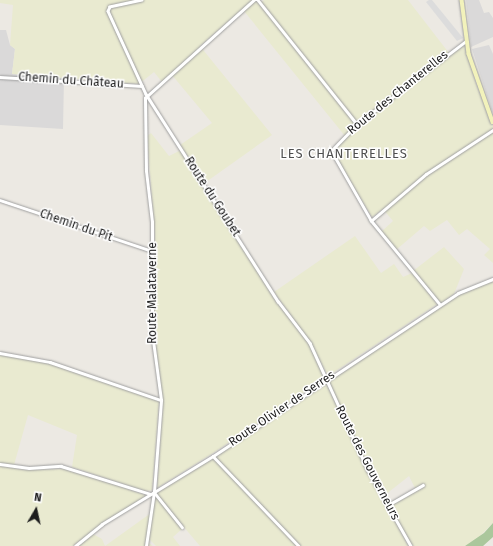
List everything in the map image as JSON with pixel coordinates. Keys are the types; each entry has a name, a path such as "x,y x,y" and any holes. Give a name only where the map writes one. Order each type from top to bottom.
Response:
{"main road":[{"path":"462,0 466,41 476,79 493,122"}],"street":[{"name":"Route du Goubet","path":"142,0 108,9 142,86 278,301 310,343 326,379"},
{"path":"146,94 254,0 258,0 357,124"},
{"name":"Route des Chanterelles","path":"440,305 371,221 331,151 357,124 466,41"},
{"name":"Chemin du Château","path":"0,77 142,86"},
{"name":"Route Malataverne","path":"146,94 146,170 151,206 152,333 161,400 153,493 146,546"},
{"path":"371,221 426,174 493,130"},
{"name":"Chemin du Pit","path":"0,200 152,251"},
{"name":"Route Olivier de Serres","path":"74,546 102,524 213,456 326,379 440,305 476,284 493,279"},
{"path":"0,353 50,362 161,400"},
{"name":"Route des Gouverneurs","path":"326,379 368,470 411,546"},
{"path":"213,456 299,546"},
{"path":"0,464 29,468 61,466 153,493 182,527"},
{"path":"388,505 423,485"}],"shaded area":[{"path":"432,0 463,38 457,41 426,2"},
{"path":"466,0 479,0 484,13 489,12 493,18 493,37 471,47"},
{"path":"0,30 6,30 10,45 15,49 12,74 64,78 63,129 0,125"},
{"path":"489,45 493,54 493,114 472,49"}],"green space":[{"path":"0,0 253,0 200,46 272,135 206,182 180,145 212,123 172,75 162,82 154,72 139,84 12,74 15,49 10,45 13,5 0,3"},
{"path":"264,0 408,0 449,53 462,45 465,47 476,84 493,126 493,263 484,255 490,249 467,229 459,235 447,220 430,231 424,226 396,250 381,232 393,221 383,209 372,217 335,156 335,147 345,136 244,11 255,1 260,3"},
{"path":"151,133 169,156 181,150 275,300 307,340 325,378 213,453 157,488 163,406 153,335 155,234 147,136"},
{"path":"355,236 381,273 394,264 403,277 412,273 437,304 328,376 311,343 274,292"},
{"path":"444,247 464,269 454,294 441,303 413,271"},
{"path":"493,280 493,523 476,540 465,546 411,546 390,505 416,490 409,476 385,495 368,469 408,546 298,546 290,536 296,546 200,546 154,492 213,456 239,482 216,457 218,454 325,382 357,447 329,384 330,379 456,295"},
{"path":"0,354 50,363 159,401 152,490 145,491 72,467 77,435 28,415 14,465 0,463"},
{"path":"0,466 25,470 68,469 145,495 145,497 104,522 73,546 0,546"},
{"path":"155,494 182,529 173,537 180,546 156,546 148,538"},
{"path":"151,513 147,542 153,546 105,546"},
{"path":"493,523 493,537 483,546 465,546 484,533"},
{"path":"91,533 102,539 105,546 76,546"}],"district":[{"name":"LES CHANTERELLES","path":"344,154"}]}
